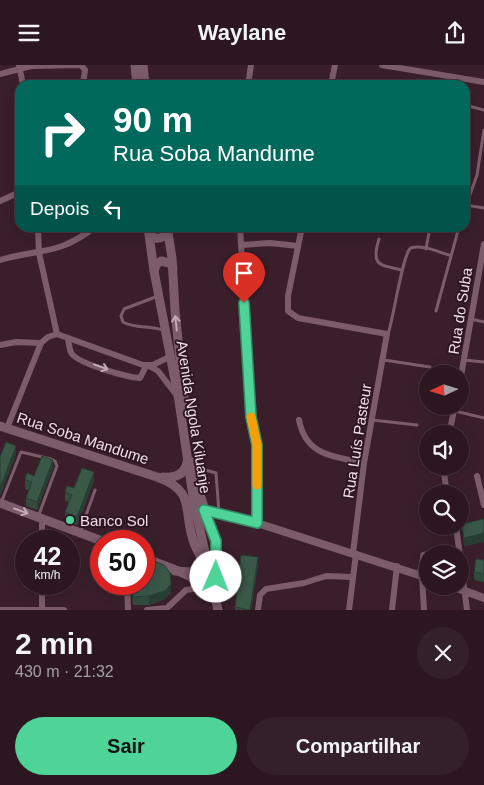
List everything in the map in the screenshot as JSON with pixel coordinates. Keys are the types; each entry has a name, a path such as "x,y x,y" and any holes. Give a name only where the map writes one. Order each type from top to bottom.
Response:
{"main road":[{"path":"135,65 136,80"},
{"path":"143,65 144,80"},
{"name":"Avenida Ngola Kiluanje","path":"148,232 158,295 179,401 202,545 220,610"},
{"path":"149,232 152,237 158,239 166,232"},
{"name":"Avenida Ngola Kiluanje","path":"168,232 173,269 189,463 216,541 216,577 220,610"},
{"path":"154,271 156,265 164,261 170,263 173,269"},
{"name":"Rua Soba Mandume","path":"4,427 172,483 184,494 193,540 201,557 201,562 196,570 188,573 175,571"},
{"path":"157,477 177,476 189,463"},
{"path":"0,504 72,530"},
{"path":"80,533 90,537"},
{"path":"155,563 208,587 216,600"}],"street":[{"path":"0,74 19,66 81,65 85,70 84,80"},
{"path":"249,80 251,65"},
{"path":"332,80 335,65"},
{"path":"382,65 419,68 484,82"},
{"path":"19,66 22,80"},
{"path":"0,201 15,194"},
{"path":"38,232 40,253 57,334"},
{"path":"0,260 40,253 71,244 88,232"},
{"path":"240,232 251,417 257,445 257,523"},
{"path":"301,232 288,296 288,311 292,316 388,334"},
{"path":"241,245 270,243 298,246"},
{"name":"Rua do Suba","path":"463,365 484,244"},
{"path":"4,427 42,343 48,337 57,334 147,366 166,380 179,401"},
{"name":"Rua Luís Pasteur","path":"348,610 364,463 388,334"},
{"path":"68,338 70,350 75,357 114,372 140,378 147,366 171,356"},
{"path":"0,345 16,342 42,343"},
{"path":"299,420 301,433 311,447 318,451 364,463"},
{"path":"476,476 484,505"},
{"path":"204,510 257,523 397,566 419,575"},
{"path":"40,518 41,530"},
{"path":"392,610 397,566"},
{"path":"258,610 260,595 266,589 304,583 326,576 352,577"},
{"path":"148,610 167,608 186,590 195,587 208,587"},
{"path":"469,592 484,598"},
{"path":"42,595 42,610"},
{"path":"127,595 128,610"},
{"path":"423,595 424,610"},
{"path":"465,595 467,610"},
{"path":"0,610 64,610"}],"lane":[{"path":"470,106 484,110"},
{"path":"470,192 477,175 484,131"},
{"path":"470,207 484,209"},
{"path":"426,249 429,232"},
{"path":"436,311 457,232"},
{"path":"379,239 374,253 376,261 380,266 402,270"},
{"path":"388,334 393,320 402,270 408,250 412,247 450,255"},
{"path":"158,295 124,309 121,318 123,322 130,325 154,327 166,331"},
{"path":"471,319 484,322"},
{"path":"383,360 419,365"},
{"path":"464,360 484,363"},
{"path":"469,413 484,418"},
{"path":"372,420 416,425"},
{"path":"0,504 21,451 51,459 55,461 57,466 40,518"},
{"path":"189,463 216,473 219,513"},
{"path":"80,533 94,490"}],"building":[{"path":"6,442 16,446 0,488 0,457"},
{"path":"42,456 53,460 37,502 26,498 32,482 25,480 27,473 34,476"},
{"path":"82,468 94,472 77,517 65,512 72,495 65,492 67,486 74,488"},
{"path":"484,519 484,533 464,538 464,535 469,535 469,522"},
{"path":"241,555 258,557 250,610 235,607"},
{"path":"476,559 484,560 484,574 474,572"},
{"path":"155,561 164,565 170,573 171,584 165,591 155,594"},
{"path":"133,595 152,595 149,596 133,597"}],"slow traffic":[{"path":"251,417 257,445 257,485"}],"place":[{"name":"Banco Sol","path":"70,520"}],"route":[{"path":"216,577 216,541 204,510 257,523 257,445 251,417 244,303"}]}
